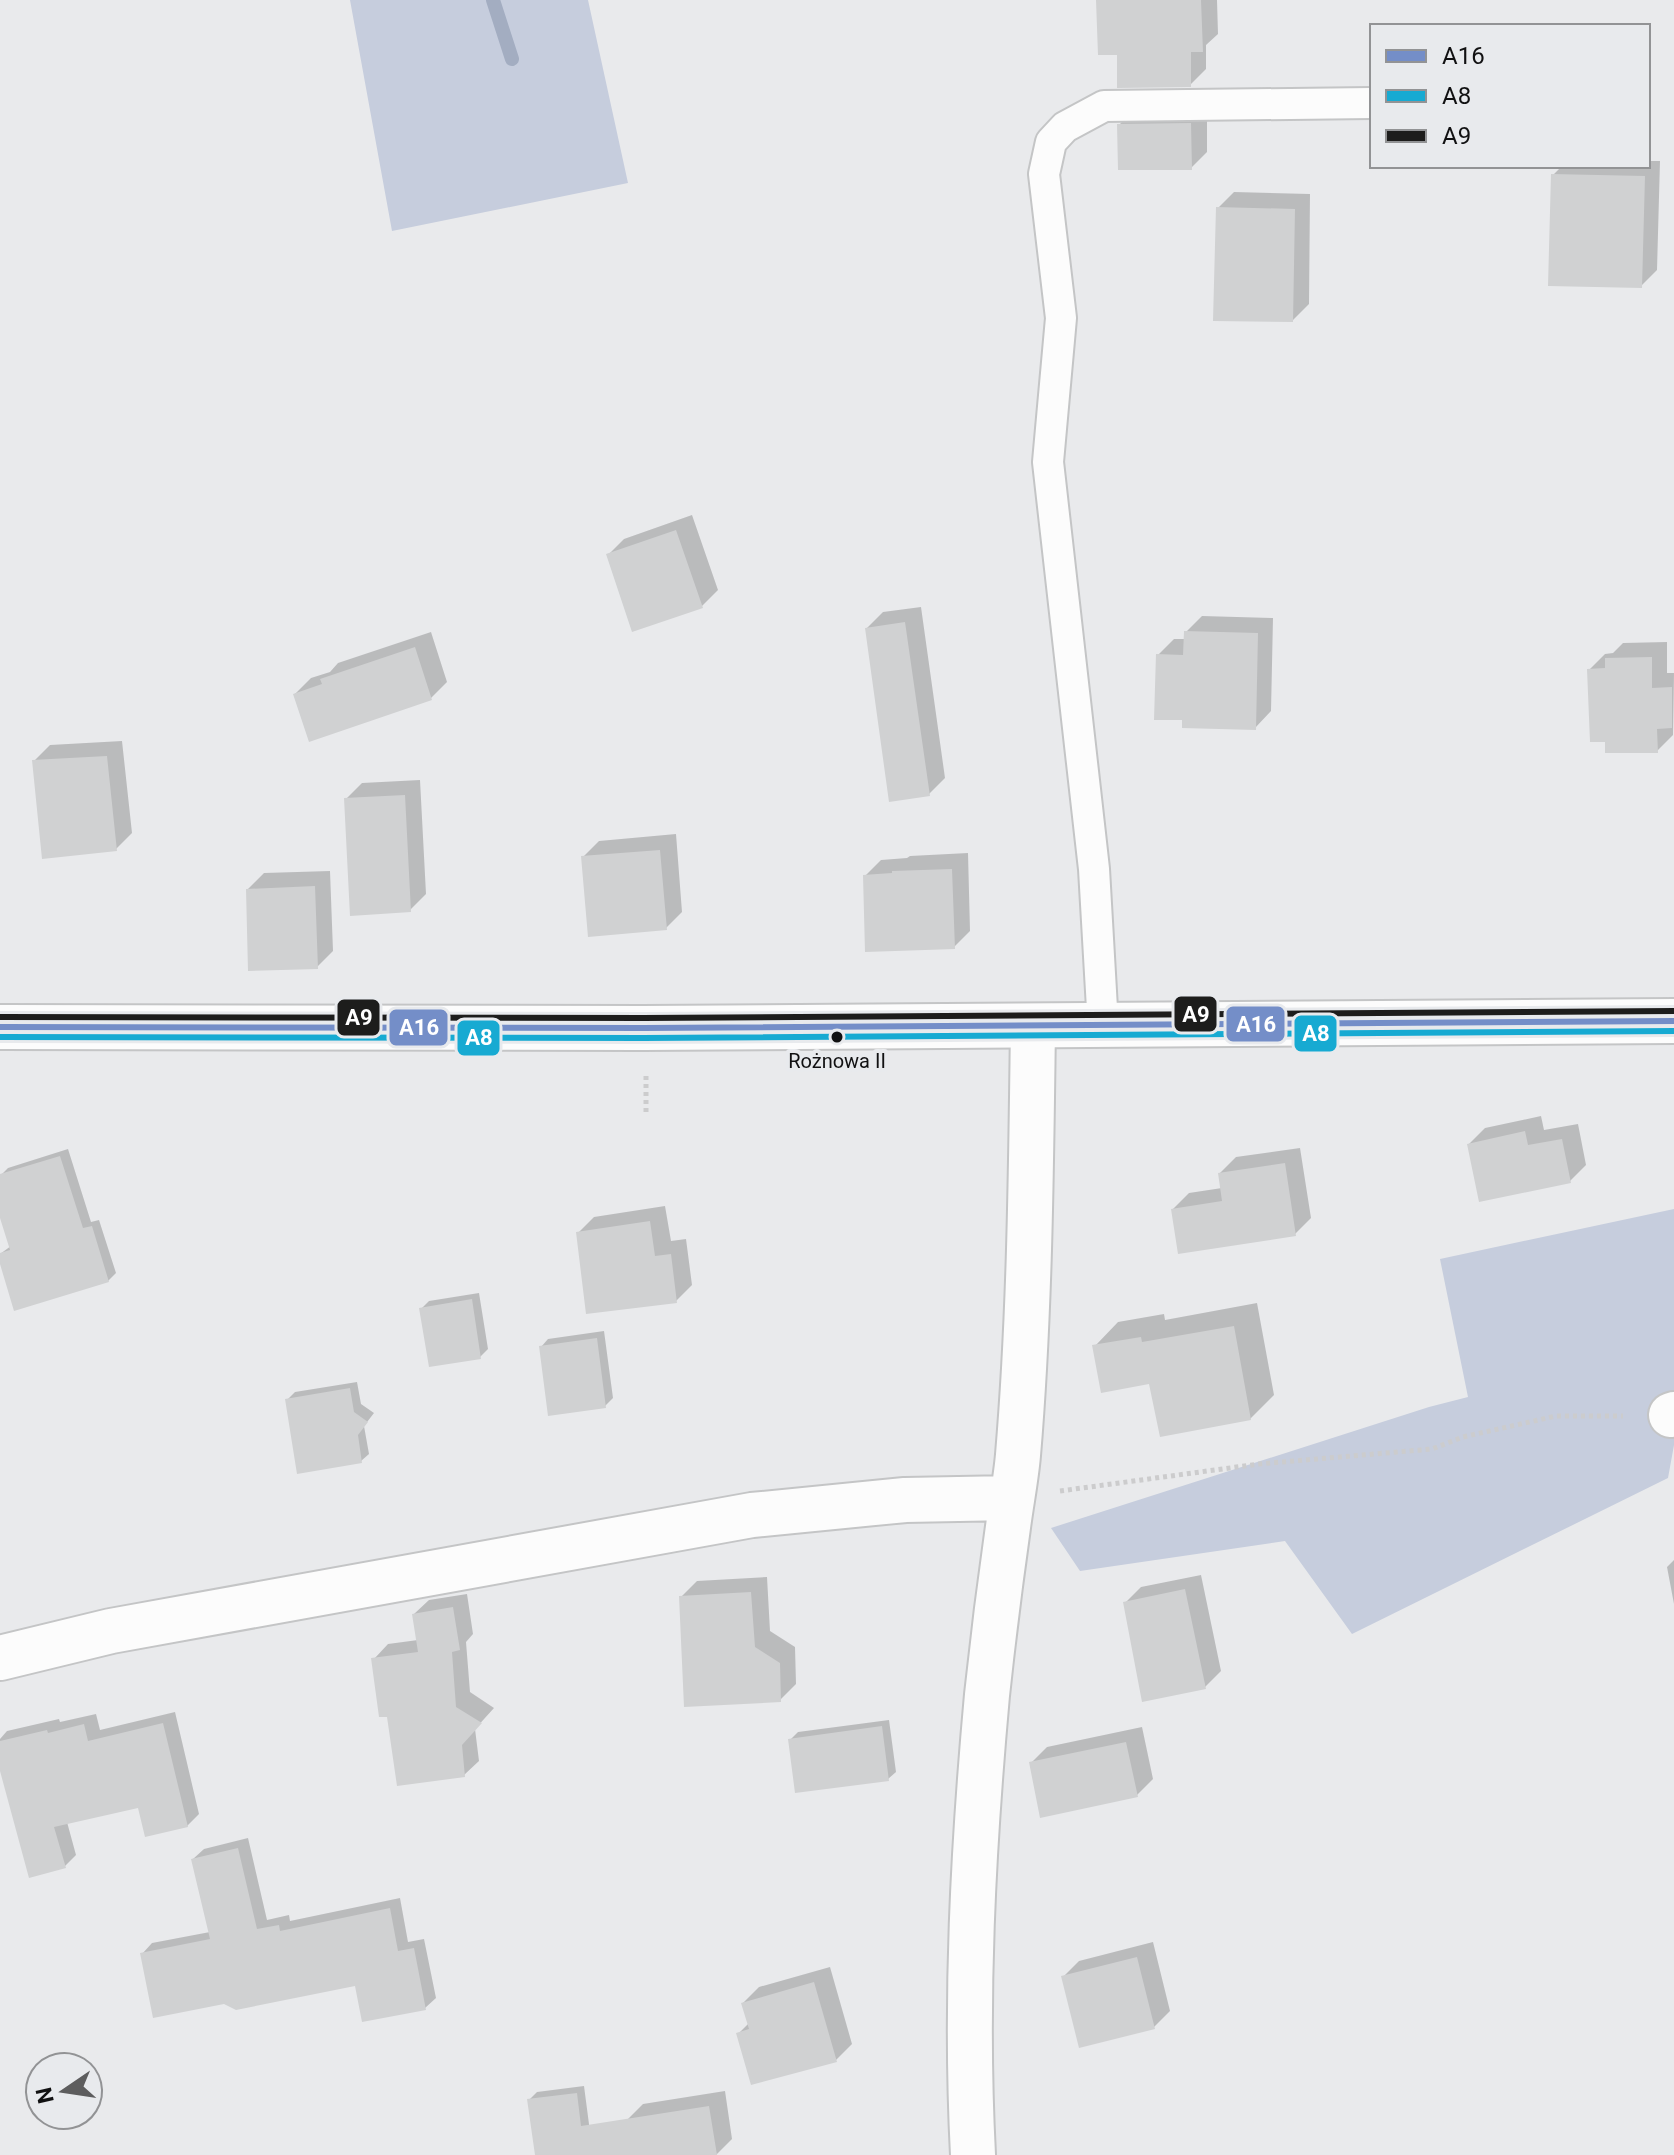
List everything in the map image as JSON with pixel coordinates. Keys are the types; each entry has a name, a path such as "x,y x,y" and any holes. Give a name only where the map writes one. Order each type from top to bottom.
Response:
{"street":[{"path":"0,1027 643,1028 1674,1021"},
{"path":"973,2155 969,1956 975,1840 989,1679 1018,1458 1029,1264 1033,1026"},
{"path":"0,1658 127,1628 752,1515 905,1500 1012,1498"}],"lane":[{"path":"1103,1026 1094,869 1048,462 1061,318 1044,174 1051,142 1065,127 1104,106 1370,103"}],"path":[{"path":"646,1063 646,1114"},
{"path":"1012,1498 1259,1464 1432,1449 1463,1437 1556,1416 1672,1415"}],"shaded area":[{"path":"350,0 588,0 628,183 392,231"},
{"path":"1674,1209 1674,1445 1668,1478 1352,1634 1285,1541 1080,1571 1051,1528 1468,1397 1440,1259"}],"building":[{"path":"1096,0 1201,0 1203,52 1191,52 1191,87 1117,88 1117,55 1098,55"},
{"path":"1191,123 1192,170 1118,170 1117,124"},
{"path":"1551,174 1645,176 1642,288 1548,286"},
{"path":"1216,207 1295,209 1293,322 1213,321"},
{"path":"676,530 703,608 632,632 606,554"},
{"path":"905,622 930,796 889,802 865,628"},
{"path":"1184,631 1258,633 1256,730 1182,728 1182,720 1154,720 1156,654 1183,655"},
{"path":"415,647 432,700 309,742 293,694 322,684 320,679"},
{"path":"1652,657 1652,688 1672,687 1672,728 1657,729 1658,753 1605,753 1605,742 1590,742 1587,669 1605,668 1605,658"},
{"path":"107,756 117,851 42,859 32,760"},
{"path":"405,795 411,912 350,916 344,798"},
{"path":"660,850 667,930 588,937 581,856"},
{"path":"952,869 955,949 865,952 863,875"},
{"path":"315,886 318,969 248,971 246,889"},
{"path":"1525,1131 1528,1145 1562,1139 1571,1183 1479,1202 1467,1144"},
{"path":"60,1156 83,1228 92,1226 109,1282 14,1311 0,1264 0,1253 10,1250 0,1218 0,1174"},
{"path":"1285,1163 1296,1236 1178,1254 1171,1209 1222,1201 1218,1173"},
{"path":"650,1221 655,1256 671,1254 677,1303 586,1314 576,1232"},
{"path":"472,1299 481,1359 429,1367 419,1308"},
{"path":"1234,1326 1251,1420 1160,1437 1149,1384 1101,1393 1092,1345 1141,1337 1142,1342"},
{"path":"597,1338 606,1408 548,1416 539,1346"},
{"path":"350,1388 354,1412 368,1422 358,1435 362,1463 297,1474 285,1399"},
{"path":"1185,1589 1206,1689 1142,1702 1123,1602"},
{"path":"751,1592 755,1647 780,1663 781,1702 684,1707 679,1596"},
{"path":"453,1607 460,1650 452,1652 456,1707 482,1723 462,1745 465,1777 397,1786 387,1717 379,1717 371,1658 418,1652 412,1614"},
{"path":"163,1723 188,1827 145,1837 138,1808 54,1827 66,1868 29,1878 0,1771 0,1741 84,1724 88,1741"},
{"path":"882,1726 889,1781 795,1793 788,1739"},
{"path":"1126,1742 1138,1797 1040,1818 1029,1762"},
{"path":"238,1848 257,1929 279,1925 280,1931 390,1908 398,1951 414,1948 426,2010 362,2022 355,1986 236,2010 224,2004 153,2018 140,1953 210,1939 191,1859"},
{"path":"1137,1957 1155,2029 1079,2048 1061,1976"},
{"path":"814,1982 837,2062 751,2085 736,2033 749,2029 741,2003"},
{"path":"577,2093 581,2126 709,2106 717,2155 535,2155 527,2099"}],"waterway":[{"path":"493,0 512,59"}],"transit line":[{"name":"A9","path":"0,1017 643,1018 1674,1011"},
{"name":"A16","path":"0,1027 643,1028 1674,1021"},
{"name":"A8","path":"0,1037 643,1038 1674,1031"}],"place":[{"name":"Rożnowa II","path":"837,1037"}]}
